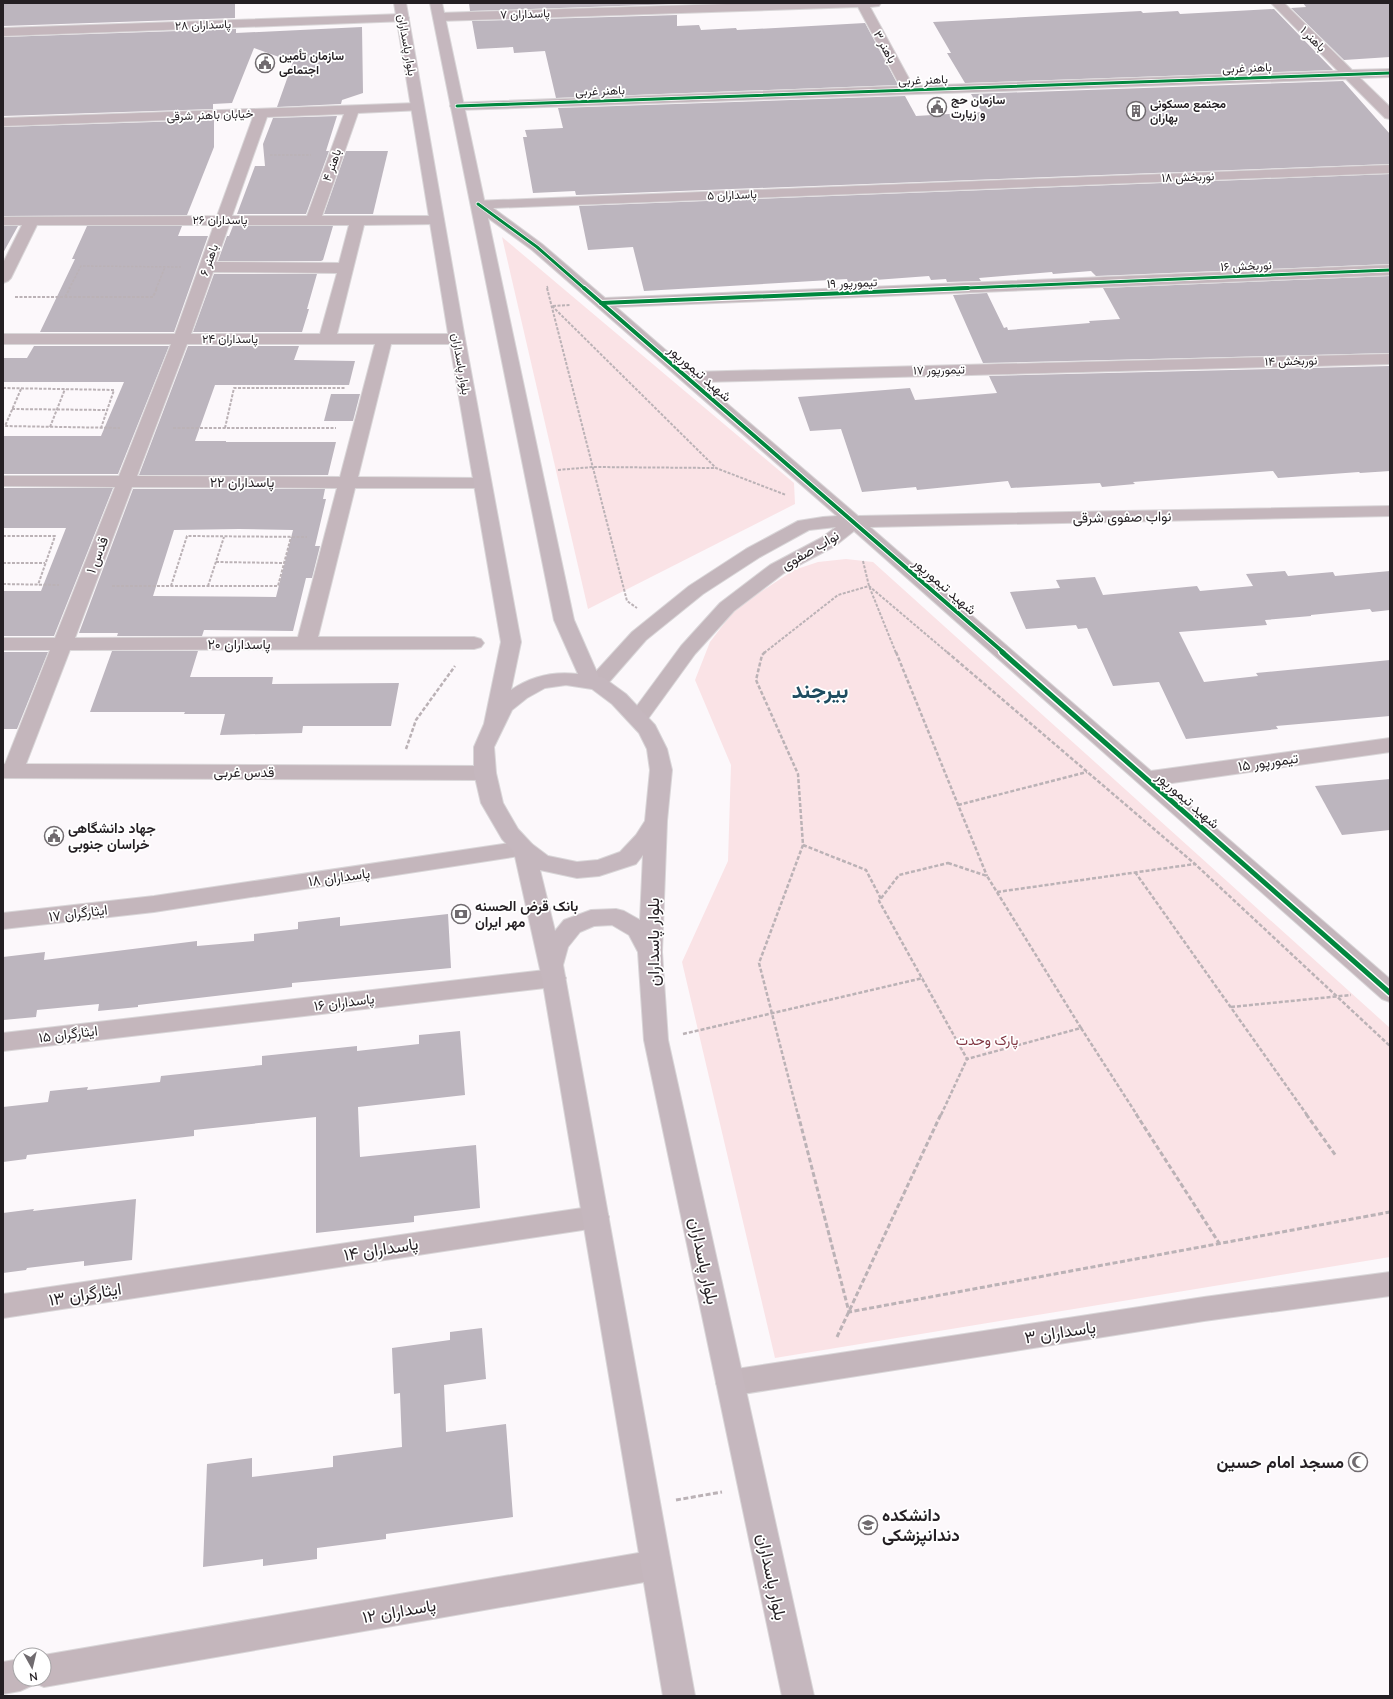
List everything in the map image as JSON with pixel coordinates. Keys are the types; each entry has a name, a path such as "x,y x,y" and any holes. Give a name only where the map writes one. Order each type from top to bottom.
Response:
{"main road":[{"name":"بلوار پاسداران","path":"401,10 482,483 511,642 494,724"},
{"path":"438,10 564,620 594,683"},
{"path":"594,683 566,679 540,682 504,706 484,746 485,772 492,803 510,834 524,849 541,862 577,870 599,868 628,858 644,840 656,821"},
{"name":"بلوار پاسداران","path":"594,683 619,699 638,718 648,730 657,749 661,770 656,821 650,952 656,1040 798,1696"},
{"path":"524,849 553,971 679,1696"},
{"path":"553,971 557,944 572,926 591,918 616,917 636,929 650,952"}],"street":[{"name":"باهنر ۳","path":"862,3 909,90"},
{"name":"پاسداران ۷","path":"438,10 658,10 875,3"},
{"name":"باهنر ۱","path":"1277,3 1390,115"},
{"name":"پاسداران ۲۸","path":"3,32 401,10"},
{"name":"باهنر غربی","path":"457,106 1390,73"},
{"name":"خیابان باهنر شرقی","path":"3,122 418,107"},
{"name":"باهنر ۴","path":"313,220 352,110"},
{"name":"باهنر ۶","path":"181,339 261,113"},
{"name":"نوربخش ۱۸","path":"986,185 1390,169"},
{"name":"پاسداران ۵","path":"478,204 986,185"},
{"name":"شهید تیمورپور","path":"478,204 537,247 1389,990"},
{"path":"327,340 358,220"},
{"name":"پاسداران ۲۶","path":"3,221 437,220"},
{"path":"3,278 32,221"},
{"path":"206,267 346,268"},
{"name":"نوربخش ۱۶","path":"1103,283 1390,270"},
{"name":"تیمورپور ۱۹","path":"601,303 1103,283"},
{"name":"پاسداران ۲۴","path":"3,339 457,339"},
{"name":"قدس ۱","path":"8,771 62,644 181,339"},
{"path":"306,644 384,339"},
{"name":"نوربخش ۱۴","path":"1192,364 1390,359"},
{"name":"تیمورپور ۱۷","path":"686,377 1192,364"},
{"name":"پاسداران ۲۲","path":"3,481 482,483"},
{"name":"نواب صفوی شرقی","path":"854,522 1390,511"},
{"name":"نواب صفوی","path":"594,683 639,636 696,590 753,553 804,525 823,522 854,522"},
{"name":"نواب صفوی","path":"638,718 688,650 727,606 777,568 828,542 854,522"},
{"name":"پاسداران ۲۰","path":"3,644 474,643"},
{"name":"تیمورپور ۱۵","path":"1147,779 1390,745"},
{"name":"قدس غربی","path":"8,771 485,772"},
{"name":"پاسداران ۱۸","path":"154,904 524,849"},
{"name":"ایثارگران ۱۷","path":"3,922 154,904"},
{"name":"پاسداران ۱۶","path":"134,1026 553,971"},
{"name":"ایثارگران ۱۵","path":"3,1042 134,1026"},
{"name":"پاسداران ۱۴","path":"166,1282 596,1217"},
{"name":"ایثارگران ۱۳","path":"3,1306 166,1282"},
{"name":"پاسداران ۳","path":"730,1383 1204,1309 1390,1284"},
{"name":"پاسداران ۱۲","path":"52,1670 141,1656 656,1566"}],"path":[{"path":"246,154 336,155"},
{"path":"537,247 627,601 658,621"},
{"path":"66,297 81,266 206,267"},
{"path":"11,297 153,298 165,266"},
{"path":"552,306 716,468"},
{"path":"3,388 114,390 101,428"},
{"path":"225,428 234,388 371,388"},
{"path":"21,389 5,426 101,428 361,428"},
{"path":"50,427 66,390"},
{"path":"12,409 107,410"},
{"path":"534,472 593,467 716,468 789,496"},
{"path":"854,522 869,586 987,876 1081,1028 1219,1243"},
{"path":"3,536 55,536 38,585"},
{"path":"171,586 187,536 333,537"},
{"path":"208,586 224,537"},
{"path":"3,584 85,586 278,586 291,537"},
{"path":"216,562 284,563"},
{"path":"3,563 46,563"},
{"path":"869,586 1195,864 1390,1046"},
{"path":"848,1312 759,963 803,845 798,774 756,680 762,655 838,595 869,586"},
{"path":"398,772 416,720 447,675 474,643"},
{"path":"958,805 1087,772"},
{"path":"803,845 866,870 881,899"},
{"path":"968,1059 879,901 899,875 948,863 987,876"},
{"path":"997,892 1195,864"},
{"path":"1136,872 1336,1156"},
{"path":"656,1040 922,978"},
{"path":"1230,1007 1338,997 1389,990"},
{"path":"822,1369 968,1059 1081,1028"},
{"path":"848,1312 1390,1212"},
{"path":"646,1504 752,1487"}],"green space":[{"path":"502,237 794,483 795,504 588,609"},
{"name":"پارک وحدت","path":"846,559 873,562 1390,1028 1390,1257 775,1358 682,962 728,861 731,765 695,680 710,642 736,608 794,570 818,562"}],"building":[{"path":"3,3 235,3 235,18 3,26"},
{"path":"469,3 677,3 677,4 470,11"},
{"path":"1303,3 1390,3 1390,57 1344,60 1291,8 1306,7"},
{"path":"1274,9 1333,70 965,83 947,53 951,53 933,22 1141,11 1143,13 1178,11 1180,14"},
{"path":"677,15 677,26 699,25 701,30 736,28 737,30 865,23 898,85 556,98 545,51 514,53 513,47 477,49 472,21"},
{"path":"362,27 363,93 342,100 341,104 277,107 293,62 254,48 232,103 213,104 213,109 3,116 3,37 236,29 236,33"},
{"path":"1343,81 1390,134 1390,164 576,195 575,191 533,193 523,137 527,137 525,130 563,128 558,108 905,96 916,116 982,112 971,94"},
{"path":"337,116 326,151 329,151 306,214 237,214 255,166 265,166 263,144 273,118"},
{"path":"214,120 214,147 187,215 3,216 3,127"},
{"path":"346,151 388,151 373,214 324,214"},
{"path":"1390,174 1390,264 1096,276 1091,271 1053,274 1052,272 979,278 981,281 947,282 946,279 931,280 929,276 848,282 847,279 644,291 633,247 588,250 579,206"},
{"path":"3,226 18,226 3,253"},
{"path":"87,226 182,226 178,236 208,236 174,332 40,332 75,259 72,259"},
{"path":"233,226 333,226 323,260 321,261 218,261 227,236 229,236"},
{"path":"214,274 317,274 302,332 193,332"},
{"path":"1390,276 1390,353 983,363 953,295 987,293 1004,328 1007,327 1008,330 1120,319 1103,288"},
{"path":"34,346 169,346 118,474 3,474 3,436 101,436 124,382 3,382 3,358 27,358"},
{"path":"188,346 299,346 294,360 355,361 349,385 215,385 195,441 336,442 328,475 139,475"},
{"path":"1390,366 1390,471 1278,478 1273,471 1133,482 1135,484 1102,487 1100,483 1011,488 1008,481 917,490 916,487 862,492 841,429 810,431 798,397 910,388 915,400 997,393 989,376"},
{"path":"331,394 360,394 353,421 324,421"},
{"path":"3,488 113,488 54,636 3,636 3,591 41,591 66,528 3,528"},
{"path":"133,489 325,489 323,499 326,499 315,546 320,546 312,578 306,578 293,631 204,630 202,636 117,636 118,633 79,633","holes":["174,530 293,530 276,597 153,596"]},
{"path":"1285,571 1288,576 1333,572 1335,576 1390,571 1390,610 1372,612 1370,609 1311,615 1265,620 1267,625 1179,632 1204,682 1258,676 1256,673 1390,660 1390,716 1276,726 1278,729 1186,739 1159,682 1113,686 1087,628 1078,629 1076,625 1026,629 1010,592 1060,588 1056,580 1095,577 1103,595 1197,586 1200,591 1253,586 1246,574"},
{"path":"112,651 198,651 190,677 273,677 272,684 399,683 391,726 303,726 302,733 220,735 225,714 184,714 185,712 90,712"},
{"path":"3,652 48,652 17,729 3,729"},
{"path":"1390,779 1390,830 1342,835 1315,786"},
{"path":"448,914 451,968 292,983 292,987 138,1005 138,1007 98,1011 99,1004 37,1010 36,1017 3,1020 3,957 45,952 44,960 197,941 197,946 254,941 254,934 298,929 298,922 340,917 340,926"},
{"path":"460,1031 465,1095 358,1107 360,1157 476,1145 480,1208 414,1216 414,1222 316,1233 316,1117 194,1130 194,1136 27,1155 26,1159 3,1162 3,1107 48,1102 50,1091 88,1087 87,1090 160,1082 161,1076 262,1065 262,1056 357,1046 357,1051 419,1044 419,1035"},
{"path":"136,1199 132,1260 84,1266 84,1261 27,1268 26,1270 3,1273 3,1213"},
{"path":"482,1328 486,1379 444,1385 446,1432 506,1424 513,1517 386,1534 386,1539 317,1548 317,1559 263,1566 263,1559 203,1567 207,1464 252,1458 252,1477 333,1467 333,1456 402,1447 400,1393 394,1394 392,1348 450,1340 450,1332"}],"cycle path":[{"path":"457,106 1390,73"},
{"path":"478,204 537,247 854,522 1390,993"},
{"path":"601,303 1390,270"}],"place":[{"name":"سازمان تأمین اجتماعی","path":"265,63"},
{"name":"سازمان حج و زیارت","path":"937,107"},
{"name":"مجتمع مسکونی بهاران","path":"1136,111"},
{"name":"جهاد دانشگاهی خراسان جنوبی","path":"54,836"},
{"name":"بانک قرض الحسنه مهر ایران","path":"461,914"},
{"name":"مسجد امام حسین","path":"1358,1462"},
{"name":"دانشکده دندانپزشکی","path":"868,1525"}],"district":[{"name":"بیرجند","path":"820,690"}]}
